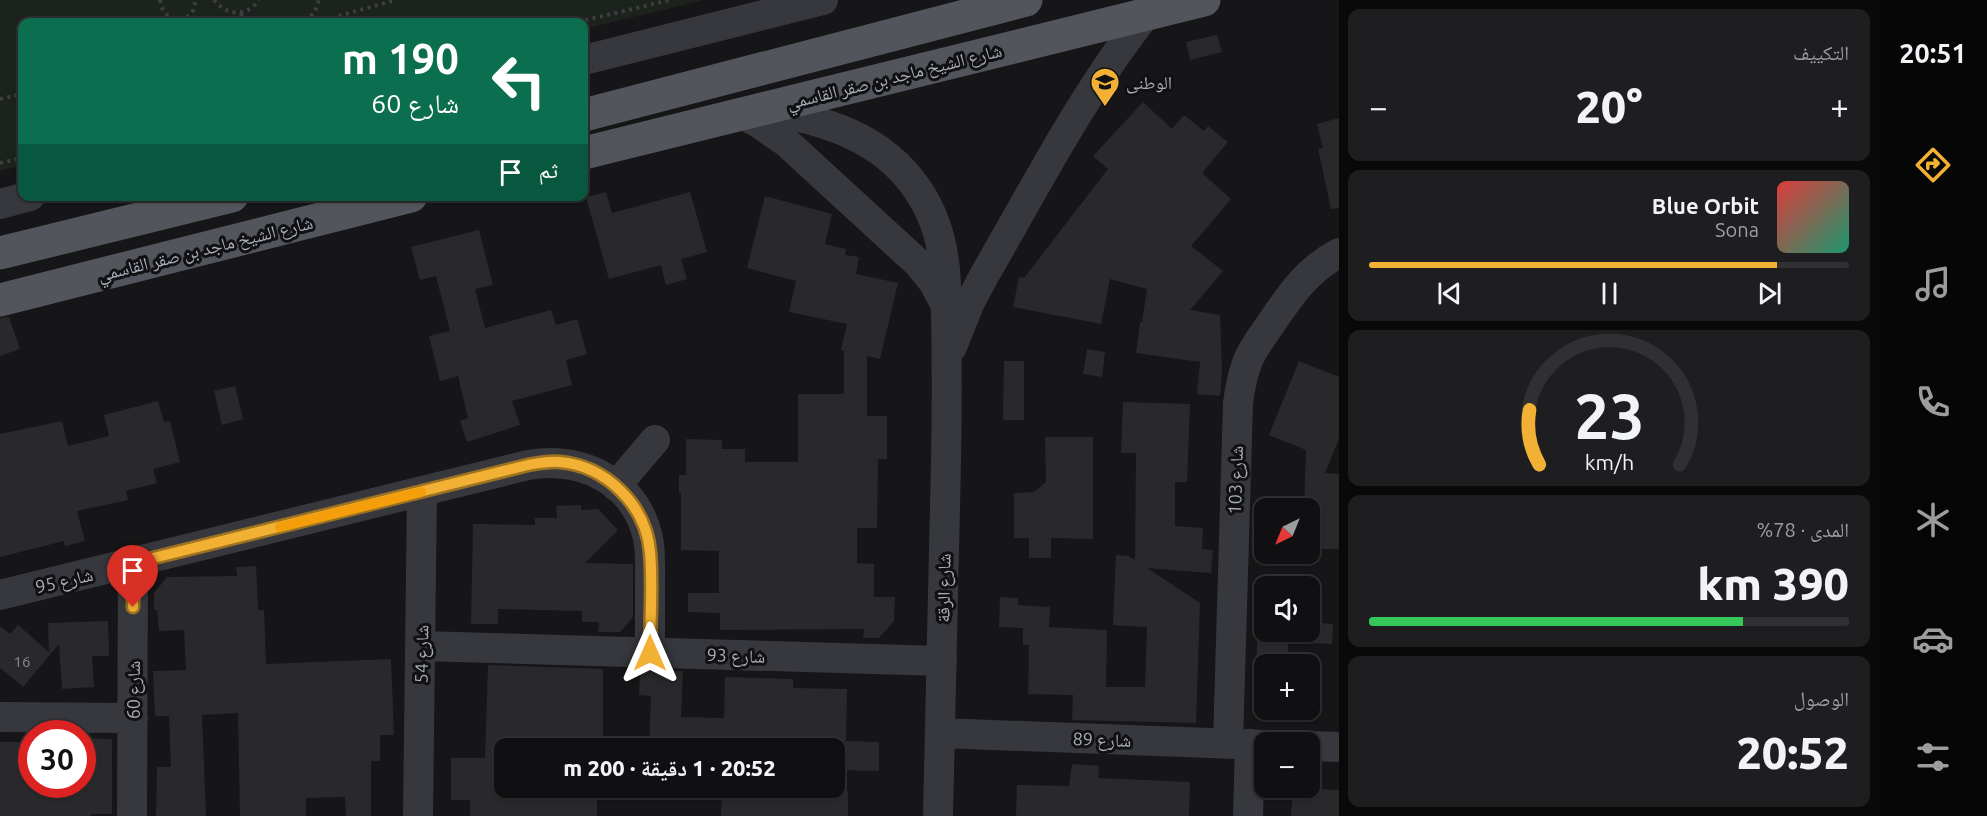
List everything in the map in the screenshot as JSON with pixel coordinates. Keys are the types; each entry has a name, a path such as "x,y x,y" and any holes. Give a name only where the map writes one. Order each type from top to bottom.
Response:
{"main road":[{"path":"588,114 1026,0"},
{"name":"شارع الشيخ ماجد بن صقر القاسمي","path":"588,152 1204,0"},
{"path":"0,253 212,201"},
{"name":"شارع الشيخ ماجد بن صقر القاسمي","path":"0,300 366,201"}],"street":[{"path":"588,59 823,0"},
{"name":"شارع الرقة","path":"947,361 970,302 991,264 1095,86 1146,14"},
{"path":"752,111 757,122 786,142 919,264 934,283 946,305"},
{"name":"شارع الرقة","path":"752,111 833,126 860,138 896,163 920,193 936,227 945,265 947,361 938,816"},
{"path":"0,204 18,199"},
{"name":"شارع 103","path":"1248,816 1237,415 1240,387 1257,344 1293,291 1314,269 1339,254"},
{"path":"616,486 655,440"},
{"name":"شارع 95","path":"0,595 544,462 560,462 590,469 616,486 636,509 647,536 650,551 650,653"},
{"name":"شارع 54","path":"417,816 422,492"},
{"name":"شارع 60","path":"132,816 133,563"},
{"name":"شارع 93","path":"421,646 942,661"},
{"path":"0,717 133,718"},
{"name":"شارع 89","path":"940,733 1247,744"},
{"path":"1320,746 1339,747"}],"path":[{"path":"160,0 165,14 171,18"},
{"path":"185,18 193,12 195,0"},
{"path":"214,0 225,11 241,13 249,11 259,0"},
{"path":"309,18 319,0"},
{"path":"331,18 396,0"},
{"path":"588,20 670,0"},
{"path":"241,13 242,18"},
{"path":"0,99 18,95"},
{"path":"0,163 18,159"}],"shaded area":[{"path":"0,0 704,0 588,28 588,18 18,18 18,167 0,171"}],"building":[{"path":"1217,35 1222,52 1190,60 1186,42"},
{"path":"1143,102 1172,129 1184,115 1204,131 1208,126 1228,142 1202,173 1231,199 1191,246 1223,271 1190,310 1220,315 1222,372 1220,396 1197,394 1200,362 1136,353 1147,289 1110,279 1101,324 1013,307 1019,277 1024,278 1108,169 1093,156"},
{"path":"1339,118 1339,208 1331,209 1318,149 1323,148 1317,124"},
{"path":"606,192 612,213 690,192 707,252 681,259 687,279 666,285 661,265 609,279 587,201 588,196"},
{"path":"765,196 832,214 825,244 846,249 845,255 859,257 856,274 898,283 880,359 867,356 867,416 887,416 887,459 878,459 877,528 857,528 857,563 874,564 874,597 895,597 894,621 879,638 863,638 864,629 720,630 720,613 688,612 688,593 719,593 719,551 681,550 679,475 686,475 686,439 722,440 722,449 745,449 745,462 798,462 798,394 844,394 844,351 841,350 847,324 789,312 796,281 747,268"},
{"path":"479,230 493,285 475,289 485,328 551,310 556,325 577,319 587,354 566,360 572,385 512,401 520,425 467,442 460,421 468,418 458,376 440,381 429,336 450,331 436,276 420,280 411,247"},
{"path":"9,317 20,349 0,356 0,318"},
{"path":"1087,349 1105,352 1102,377 1083,374"},
{"path":"1004,361 1024,361 1024,420 1003,420"},
{"path":"1299,361 1339,377 1339,439 1325,473 1339,474 1339,549 1320,549 1320,498 1304,498 1306,450 1269,435"},
{"path":"235,386 243,419 222,425 214,391"},
{"path":"158,401 164,422 170,421 180,462 153,469 157,483 126,491 128,500 77,511 85,541 65,546 64,541 0,557 0,434 62,421 68,446 109,436 104,415"},
{"path":"1123,402 1190,404 1187,482 1175,482 1175,526 1203,528 1202,549 1213,550 1211,573 1147,568 1200,603 1196,723 1072,720 1073,695 1028,694 1029,645 1023,645 1023,628 999,627 1000,597 1018,598 1018,605 1050,607 1049,627 1107,630 1106,687 1145,687 1147,627 1113,625 1116,555 1128,556 1135,560 1136,453 1121,453"},
{"path":"1045,437 1093,437 1093,539 1051,538 1051,558 1029,558 1029,538 1014,538 1014,493 1034,492 1046,482"},
{"path":"581,505 581,510 598,509 618,530 585,563 633,564 633,617 620,632 598,632 599,622 582,622 582,611 498,609 498,624 471,624 473,524 535,525 535,518 557,518 556,506"},
{"path":"256,566 258,610 264,610 266,664 391,659 394,735 380,735 380,761 371,761 371,816 346,816 345,797 306,798 306,816 240,816 238,713 202,715 206,816 156,816 157,767 171,767 169,716 155,716 153,671 186,670 184,630 159,631 157,610 154,610 154,593 167,577 237,576 236,567"},
{"path":"108,621 109,656 92,656 94,687 62,689 59,644 23,687 0,668 0,626 10,634 18,625 49,652 48,623"},
{"path":"1320,623 1333,624 1332,644 1310,643 1320,642"},
{"path":"1257,642 1288,642 1288,654 1257,654"},
{"path":"488,665 603,669 603,738 494,738 494,798 597,798 597,816 470,816 470,800 451,800 451,758 485,758"},
{"path":"640,670 683,671 681,717 724,718 725,677 793,679 793,688 847,689 846,741 879,742 879,771 845,770 845,738 649,738 651,696 639,695"},
{"path":"96,738 112,739 112,814 0,816 0,742 18,742 18,798 96,798"},
{"path":"1072,764 1099,766 1098,778 1190,782 1189,816 1016,816 1017,785 1069,786"},
{"path":"1320,789 1339,790 1339,816 1291,816 1292,798 1320,798"},
{"path":"845,791 848,791 848,816 721,816 722,798 845,798"}],"slow traffic":[{"path":"280,527 421,492"}],"place":[{"name":"الوطنی","path":"1105,108"}],"route":[{"path":"133,607 133,563 528,465 560,462 590,469 604,477 627,497 636,509 647,536 650,551 650,653"}]}
